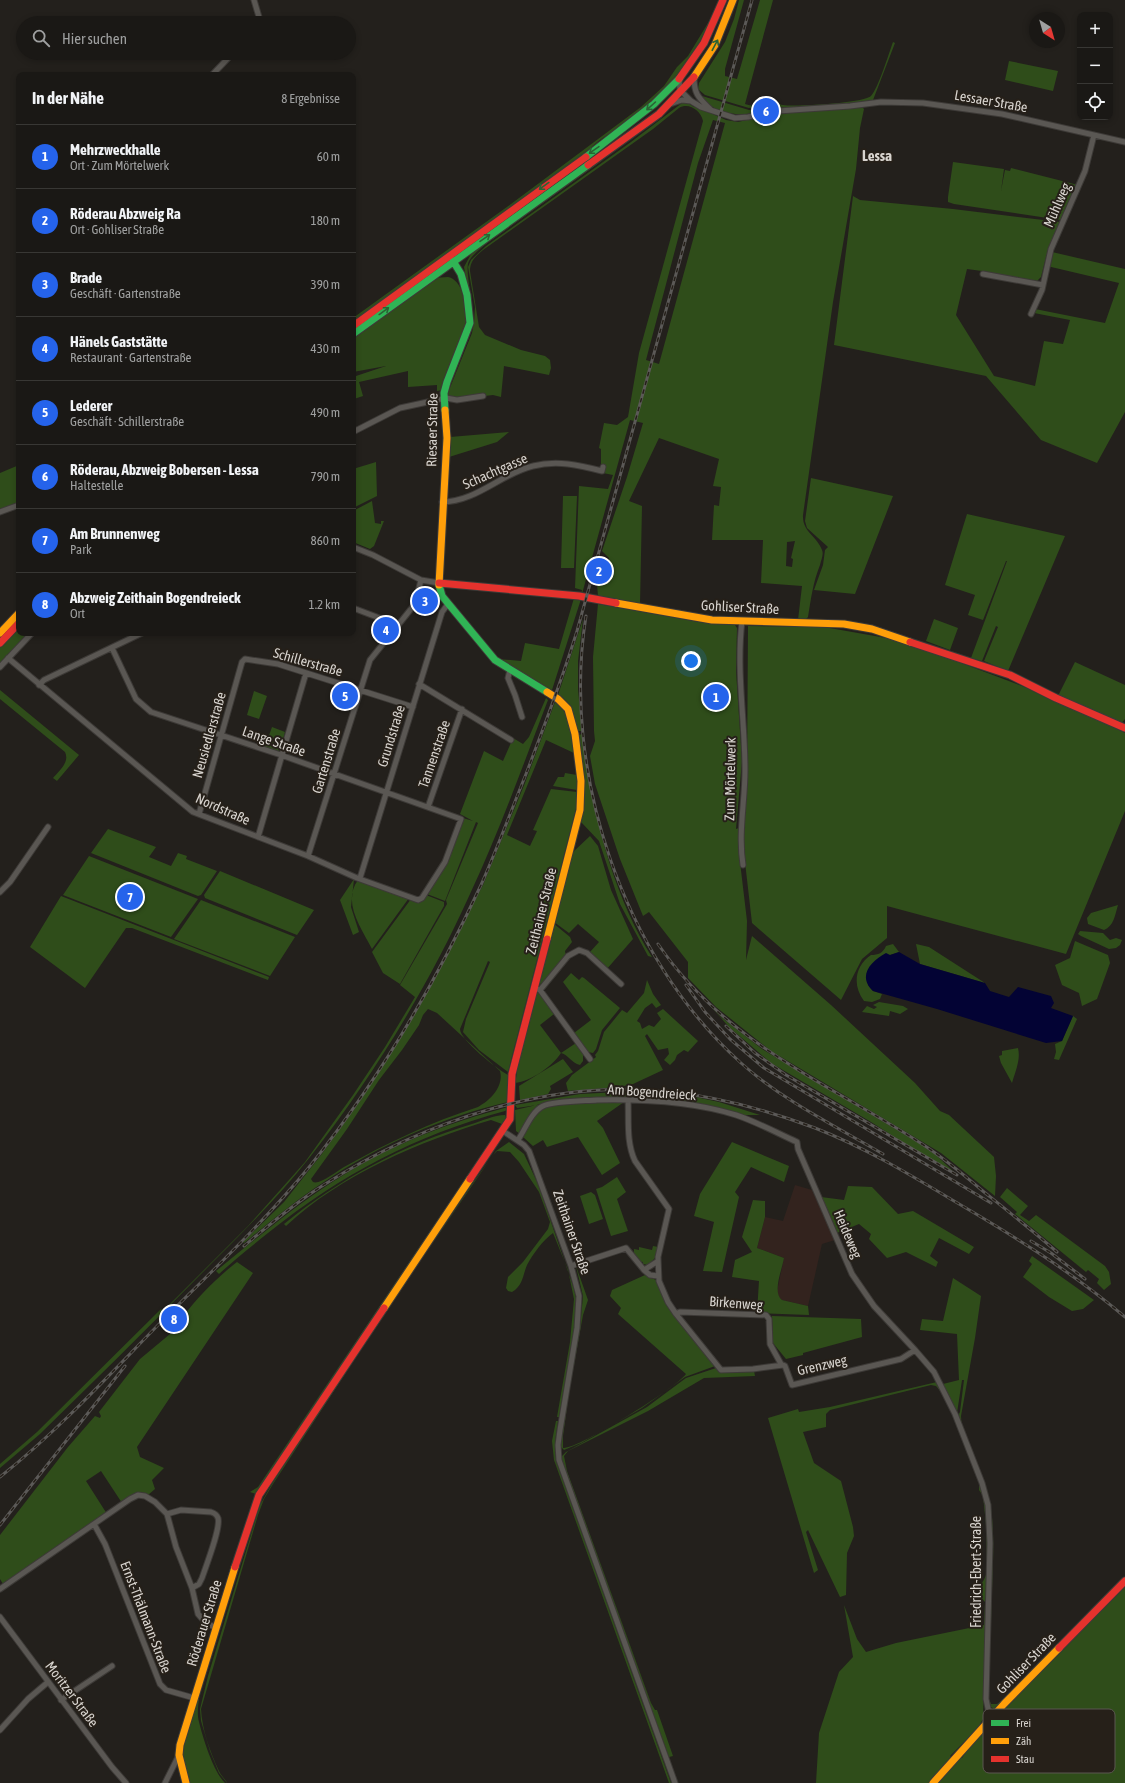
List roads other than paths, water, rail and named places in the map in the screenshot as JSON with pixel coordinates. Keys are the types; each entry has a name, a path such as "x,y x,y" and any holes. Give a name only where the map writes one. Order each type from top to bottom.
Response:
{"main road":[{"path":"356,324 631,124 658,101 679,79 704,43 723,0"},
{"path":"356,332 659,114 682,92 694,77 715,45 733,0"},
{"path":"453,261 458,249"},
{"name":"Riesaer Straße","path":"439,583 442,502 447,438 443,398 447,382 470,323 470,312 465,288 453,261"},
{"path":"439,583 441,594 448,604 496,660 510,670"},
{"name":"Gohliser Straße","path":"439,583 573,595 704,619 844,624 862,627 890,634 1010,675 1056,698 1125,728"},
{"path":"0,633 16,616"},
{"path":"0,643 16,626"},
{"name":"Zeithainer Straße","path":"469,1180 511,1115 512,1074 537,989 581,801 581,781 570,714 563,703 558,699 510,670"},
{"name":"Röderauer Straße","path":"186,1783 179,1755 180,1745 256,1500 266,1482 469,1180"},
{"name":"Gohliser Straße","path":"1000,1709 1125,1581"},
{"name":"Gohliser Straße","path":"933,1783 983,1727"}],"street":[{"path":"254,0 259,16"},
{"path":"215,72 226,60"},
{"path":"694,77 695,92 699,98 712,110"},
{"path":"679,79 679,86 682,92 691,101"},
{"path":"670,104 682,100 691,101"},
{"name":"Lessaer Straße","path":"691,101 701,107 729,117 742,118 778,111 891,102 935,104 1002,114 1125,142"},
{"name":"Mühlweg","path":"1032,314 1043,285 1051,249 1083,176 1094,135"},
{"path":"983,274 1043,285"},
{"path":"356,430 393,410 443,398 456,400 483,396"},
{"name":"Schachtgasse","path":"442,502 463,498 532,466 564,463 602,471 603,467"},
{"path":"0,512 16,506"},
{"path":"356,548 421,580 439,583"},
{"name":"Gartenstraße","path":"308,856 371,658 415,604 421,580"},
{"name":"Grundstraße","path":"360,878 442,612 448,604"},
{"path":"356,609 398,625"},
{"name":"Zum Mörtelwerk","path":"742,621 739,659 745,771 741,821 741,850 743,864"},
{"path":"0,667 29,636"},
{"path":"39,685 44,680 136,636"},
{"name":"Lange Straße","path":"112,648 136,699 151,712 281,755 461,819 445,862 420,900"},
{"name":"Nordstraße","path":"8,658 193,812 420,900"},
{"name":"Schillerstraße","path":"242,662 248,658 278,664 413,707"},
{"name":"Neusiedlerstraße","path":"199,814 242,662"},
{"path":"510,670 508,678 516,696 522,717"},
{"path":"258,837 306,673"},
{"path":"419,684 511,740"},
{"name":"Tannenstraße","path":"428,807 462,709"},
{"path":"0,892 10,882 48,827"},
{"path":"590,1059 537,989 568,956 579,950 587,953 621,984"},
{"path":"628,1100 631,1154 635,1162 669,1209 658,1261 658,1276 663,1292 676,1314"},
{"name":"Am Bogendreieck","path":"518,1140 537,1110 544,1105 579,1101 628,1100 670,1102 710,1108 737,1115 797,1142"},
{"name":"Zeithainer Straße","path":"502,1131 527,1147 532,1155 578,1288 579,1310 560,1430 559,1460 674,1783"},
{"name":"Heideweg","path":"797,1142 798,1149 852,1274 874,1306 897,1331"},
{"path":"571,1266 626,1248 644,1270 650,1275 658,1276"},
{"path":"644,1270 658,1261"},
{"name":"Birkenweg","path":"676,1314 680,1312 766,1315 769,1319 770,1344 781,1364"},
{"name":"Grenzweg","path":"676,1314 721,1370 753,1369 781,1364 785,1366 792,1385 901,1359 916,1350"},
{"name":"Friedrich-Ebert-Straße","path":"897,1331 916,1350 934,1372 950,1404 982,1483 986,1498 990,1557 986,1700 988,1709"},
{"path":"0,1588 130,1499 138,1495 145,1496 155,1502 167,1514 176,1547 192,1588 200,1618 208,1625 216,1628"},
{"path":"167,1514 181,1510 211,1512 215,1514 219,1520 218,1529 202,1578 199,1584 192,1588"},
{"name":"Ernst-Thälmann-Straße","path":"94,1524 108,1551 160,1684 166,1690 194,1698"},
{"name":"Moritzer Straße","path":"0,1617 61,1700 126,1783"},
{"path":"61,1700 112,1666"},
{"path":"0,1730 28,1699 48,1682"},
{"name":"Röderauer Straße","path":"164,1783 179,1755"}],"railway":[{"path":"0,1477 22,1459 84,1401 257,1226 310,1166 359,1100 404,1031 425,995 463,922 487,871 526,774 577,631 752,0"},
{"path":"586,616 581,675 583,736 593,798 610,858 634,916 663,970 699,1020 741,1063 791,1101 883,1154"},
{"path":"658,944 685,978 714,1008 746,1034 779,1058 814,1080 930,1149 1057,1252"},
{"path":"686,985 705,1012 730,1039 764,1068 991,1203"},
{"path":"726,1026 755,1053 786,1075 957,1175"},
{"path":"244,1246 292,1207 322,1186 361,1163 403,1142 445,1124 490,1109 535,1098 580,1092 626,1089 672,1092 708,1097 780,1116 833,1135 869,1152 1020,1241 1084,1285 1125,1317"},
{"path":"1031,1241 1051,1253 1085,1279"},
{"path":"0,1525 125,1366"}],"place":[{"name":"Röderau, Abzweig Bobersen - Lessa","path":"766,111"},
{"name":"Röderau Abzweig Ra","path":"599,571"},
{"name":"Brade","path":"425,601"},
{"name":"Hänels Gaststätte","path":"386,630"},
{"name":"Lederer","path":"345,696"},
{"name":"Mehrzweckhalle","path":"716,697"},
{"name":"Am Brunnenweg","path":"130,897"},
{"name":"Abzweig Zeithain Bogendreieck","path":"174,1319"}],"district":[{"name":"Lessa","path":"877,156"}]}
